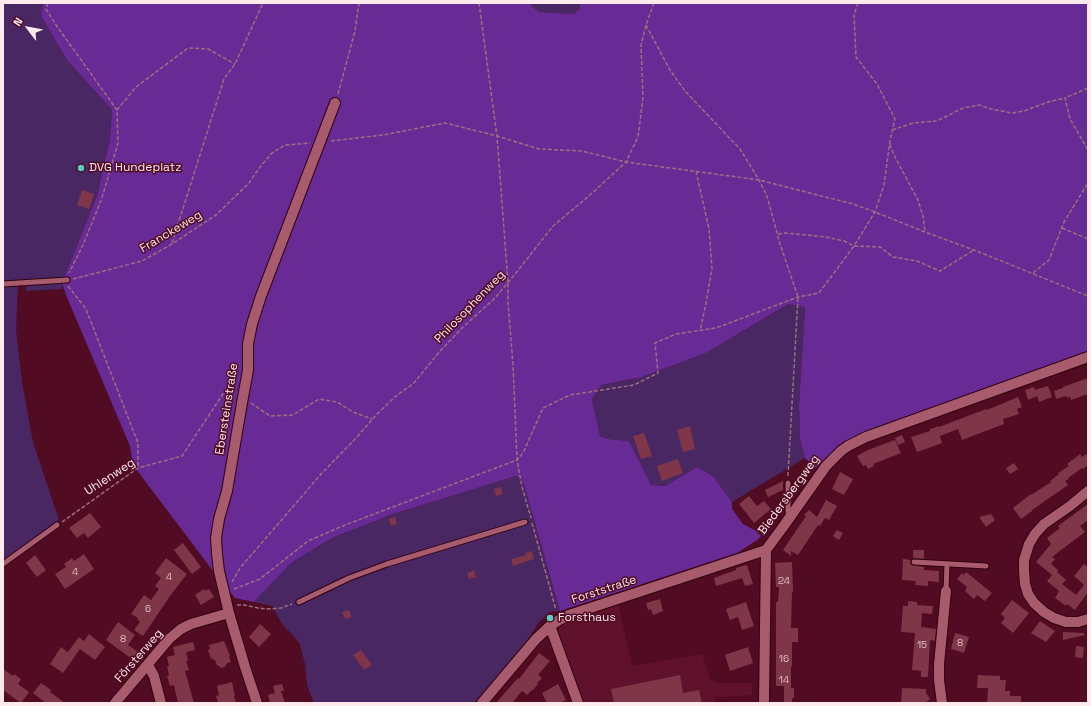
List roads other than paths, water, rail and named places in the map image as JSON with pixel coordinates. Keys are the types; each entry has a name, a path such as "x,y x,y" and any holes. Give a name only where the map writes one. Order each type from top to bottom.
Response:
{"street":[{"name":"Ebersteinstraße","path":"257,703 224,593 219,571 216,538 228,483 248,370 248,344 252,324 261,296 335,103"},
{"name":"Biedersbergweg","path":"764,703 766,550 826,466 835,456 848,446 866,438 1088,357"},
{"path":"1088,491 1070,506 1044,524 1029,544 1024,560 1025,584 1028,594 1034,603 1054,618 1066,622 1078,622 1088,619"},
{"name":"Forststraße","path":"482,703 536,639 559,620 569,615 766,550"},
{"path":"942,703 939,680 939,664 946,591"},
{"name":"Försterweg","path":"115,703 169,639 181,629 228,609"},
{"path":"550,626 578,703"},
{"path":"148,665 154,676 161,703"}],"lane":[{"path":"3,284 67,280"},
{"path":"788,483 789,519"},
{"path":"299,602 349,578 387,564 525,522"},
{"path":"3,564 57,525"},
{"path":"914,562 986,566"},
{"path":"946,591 948,564"}],"place":[{"name":"DVG Hundeplatz","path":"81,168"},
{"name":"Forsthaus","path":"550,618"}]}
